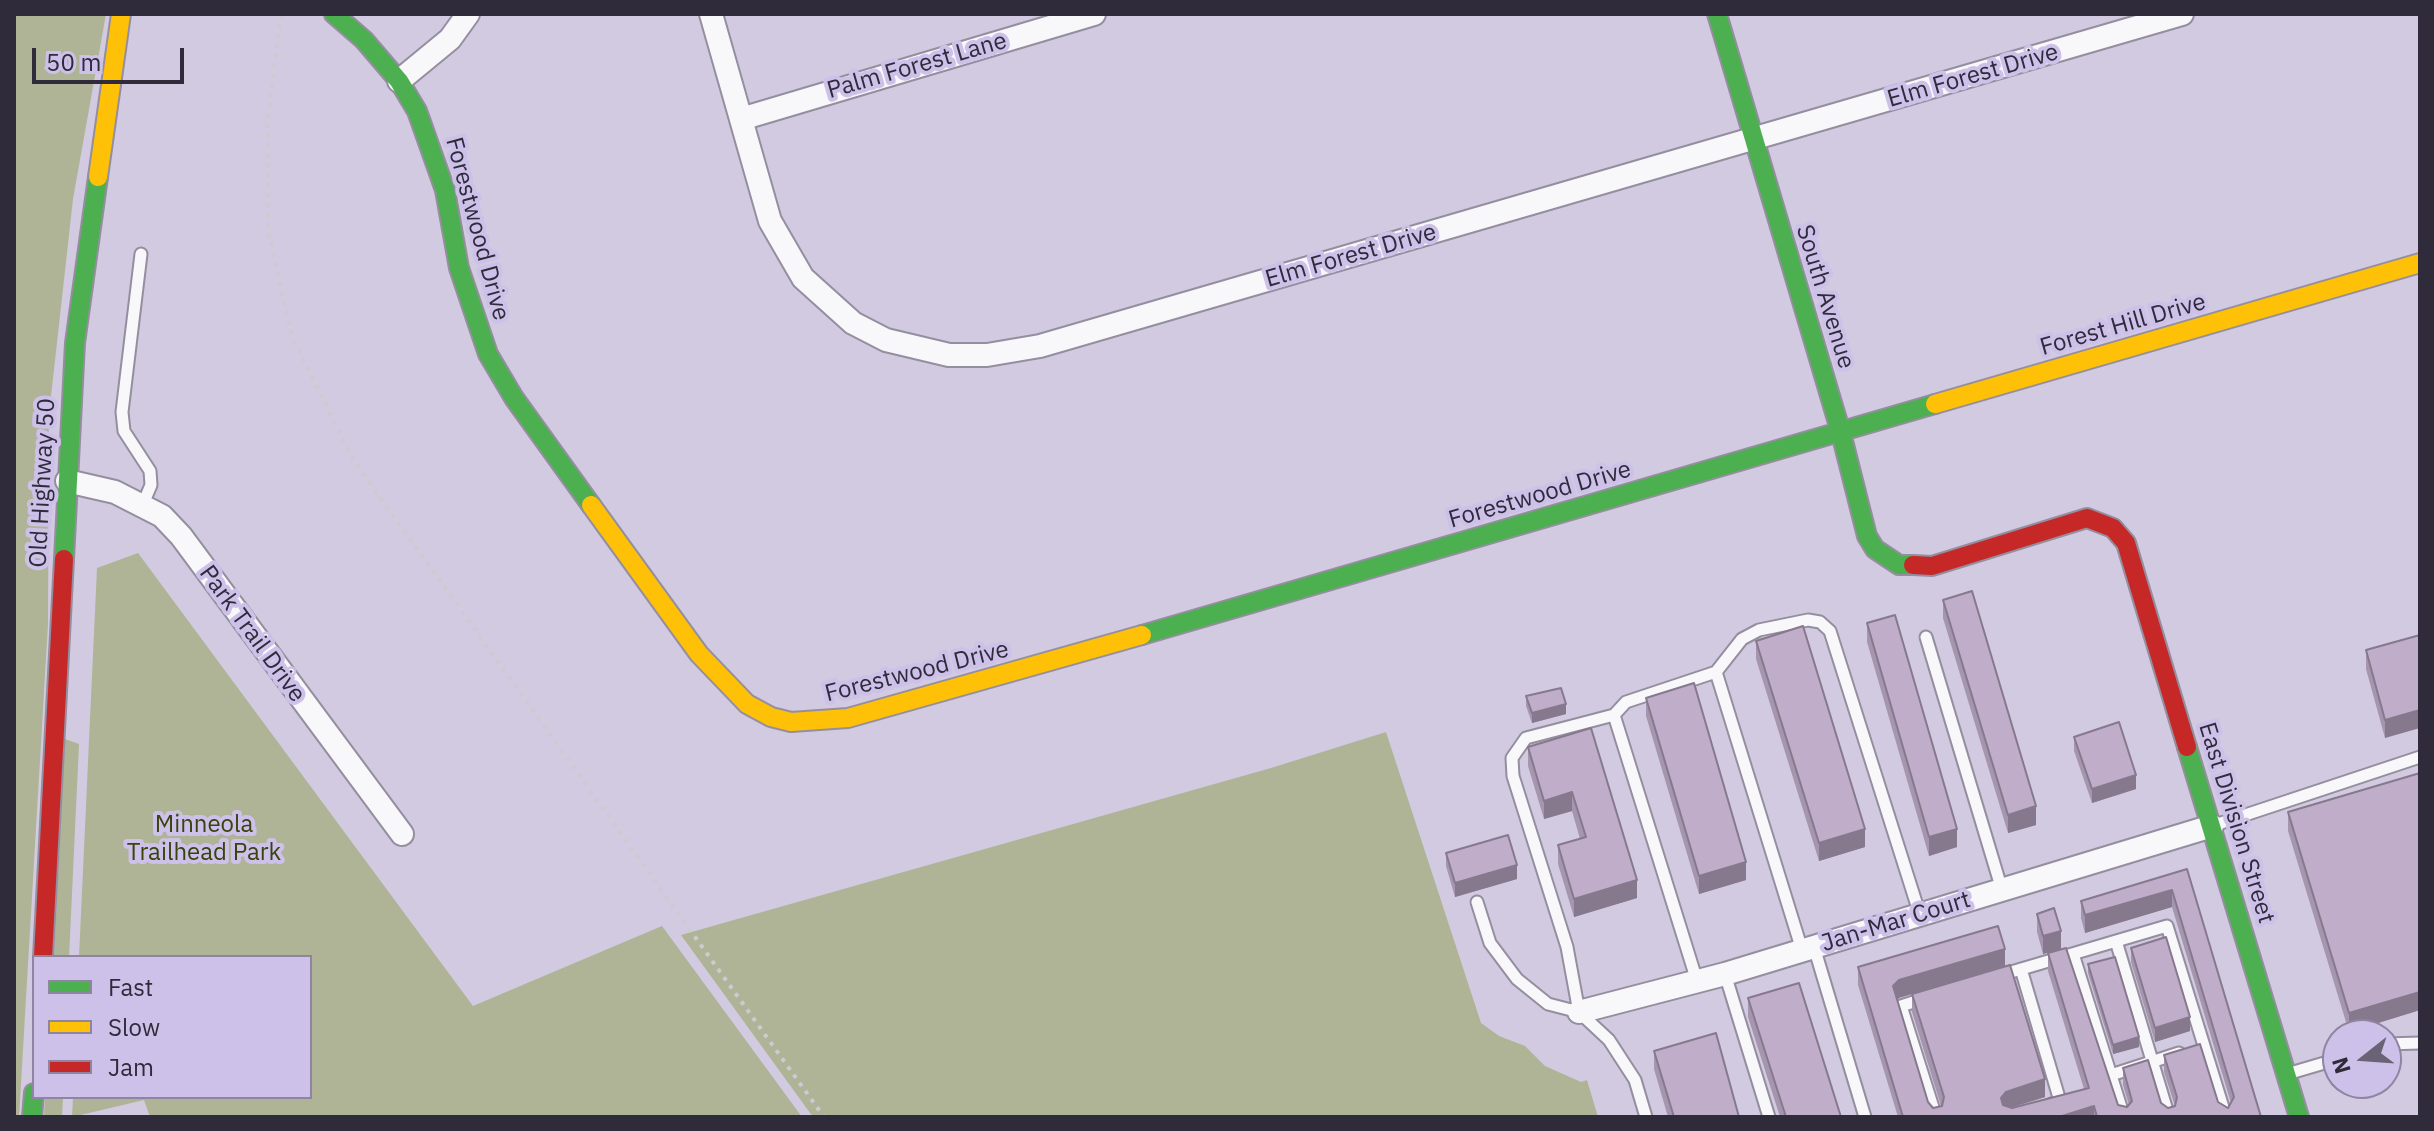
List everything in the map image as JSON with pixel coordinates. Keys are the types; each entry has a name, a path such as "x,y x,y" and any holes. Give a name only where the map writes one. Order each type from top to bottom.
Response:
{"street":[{"name":"Old Highway 50","path":"43,955 75,343 121,14"},
{"name":"Forestwood Drive","path":"334,14 364,40 399,81 430,142 445,190 459,268 488,354 556,459 699,654 729,688 771,717 817,722 919,700 1841,433"},
{"path":"399,81 450,39 468,14"},
{"name":"Elm Forest Drive","path":"711,14 770,221 783,249 803,278 853,323 915,350 949,355 987,355 1040,346 2182,14"},
{"name":"Palm Forest Lane","path":"741,119 1094,14"},
{"name":"South Avenue","path":"1717,14 1841,433 1867,536 1887,560 1915,568 1932,566 2087,518 2113,528 2126,543"},
{"name":"Forest Hill Drive","path":"1841,433 2420,263"},
{"name":"Park Trail Drive","path":"67,481 115,492 143,504 162,516 181,536 402,834"},
{"name":"East Division Street","path":"2126,543 2299,1117"},
{"name":"Jan-Mar Court","path":"1579,1012 1725,974 2212,826"}],"lane":[{"path":"141,254 122,412 124,431 150,471 151,485 143,504"},
{"path":"1579,1012 1567,947 1513,776 1512,758 1526,738 1614,715 1626,702 1716,672 1742,639 1759,630 1808,620 1820,622 1830,631 1920,915"},
{"path":"1926,637 2002,890"},
{"path":"1716,672 1865,1117"},
{"path":"1614,715 1697,981"},
{"path":"2212,826 2420,757"},
{"path":"2314,792 2343,797"},
{"path":"1477,902 1490,943 1517,979 1548,1004 1579,1012 1609,1040 1635,1080 1646,1117"},
{"path":"1991,978 2167,926 2226,1117"},
{"path":"2116,941 2169,1117"},
{"path":"2073,954 2124,1117"},
{"path":"2021,969 2060,1101 2034,1109"},
{"path":"1725,974 1769,1117"},
{"path":"1931,996 1901,1006 1936,1117"},
{"path":"2111,1075 2204,1045"},
{"path":"2286,1074 2322,1064"}],"path":[{"path":"281,14 267,125 269,235 292,336 298,349 352,458 824,1117"}],"green space":[{"path":"14,14 106,14 73,199 49,414 48,624 19,1117 14,1117"},
{"name":"Minneola Trailhead Park","path":"138,553 473,1006 662,926 802,1117 150,1117 144,1100 72,1117 73,1099 312,1099 312,955 79,955 97,568"},
{"path":"1386,732 1481,1023 1499,1036 1525,1046 1545,1066 1581,1082 1587,1080 1598,1117 813,1117 681,935 1271,768"},
{"path":"65,739 79,744 69,955 54,955"},
{"path":"45,1099 63,1099 62,1117 44,1117"}],"building":[{"path":"1972,591 2036,806 2008,815 1943,600"},
{"path":"1895,615 1957,829 1929,837 1867,623"},
{"path":"1803,626 1865,829 1819,843 1756,641"},
{"path":"2420,635 2420,710 2385,720 2366,650"},
{"path":"1694,683 1746,862 1699,876 1646,698"},
{"path":"1561,688 1566,704 1532,713 1526,696"},
{"path":"2119,722 2136,775 2092,789 2074,737"},
{"path":"1591,728 1637,880 1574,899 1558,845 1586,837 1572,792 1544,801 1528,747"},
{"path":"2420,773 2420,992 2349,1013 2288,812"},
{"path":"1508,835 1517,865 1455,883 1446,853"},
{"path":"2187,869 2261,1117 2097,1117 2094,1106 2059,1117 1903,1117 1858,967 1998,926 2005,949 1899,980 1893,986 1928,1102 1933,1108 1942,1106 1944,1097 1912,994 2010,965 2045,1079 2006,1092 2001,1098 2003,1105 2012,1108 2089,1088 2048,953 2066,948 2118,1105 2127,1107 2132,1101 2123,1068 2148,1060 2161,1103 2168,1108 2175,1106 2177,1097 2164,1055 2200,1044 2218,1102 2228,1108 2234,1097 2172,890 2085,915 2081,901"},
{"path":"2054,908 2061,931 2043,936 2037,914"},
{"path":"2166,937 2190,1017 2155,1028 2131,948"},
{"path":"2115,957 2139,1037 2113,1045 2088,964"},
{"path":"1799,983 1841,1117 1786,1117 1748,998"},
{"path":"1716,1033 1739,1117 1674,1117 1654,1051"}],"traffic: fast":[{"path":"334,14 364,40 399,81 417,111 445,190 459,268 488,354 514,398 591,505"},
{"path":"1717,14 1841,433 1867,536 1875,549 1899,565 1913,565"},
{"path":"64,559 75,343 98,177"},
{"path":"1142,635 1935,404"},
{"path":"2187,747 2299,1117"},
{"path":"32,1117 34,1099"}],"traffic: slow":[{"path":"98,177 121,14"},
{"path":"1935,404 2420,263"},
{"path":"591,505 699,654 747,704 771,717 791,722 848,718 1142,635"}],"traffic: jam":[{"path":"1913,565 1932,566 2087,518 2113,528 2126,543 2187,747"},
{"path":"43,955 64,559"}]}
